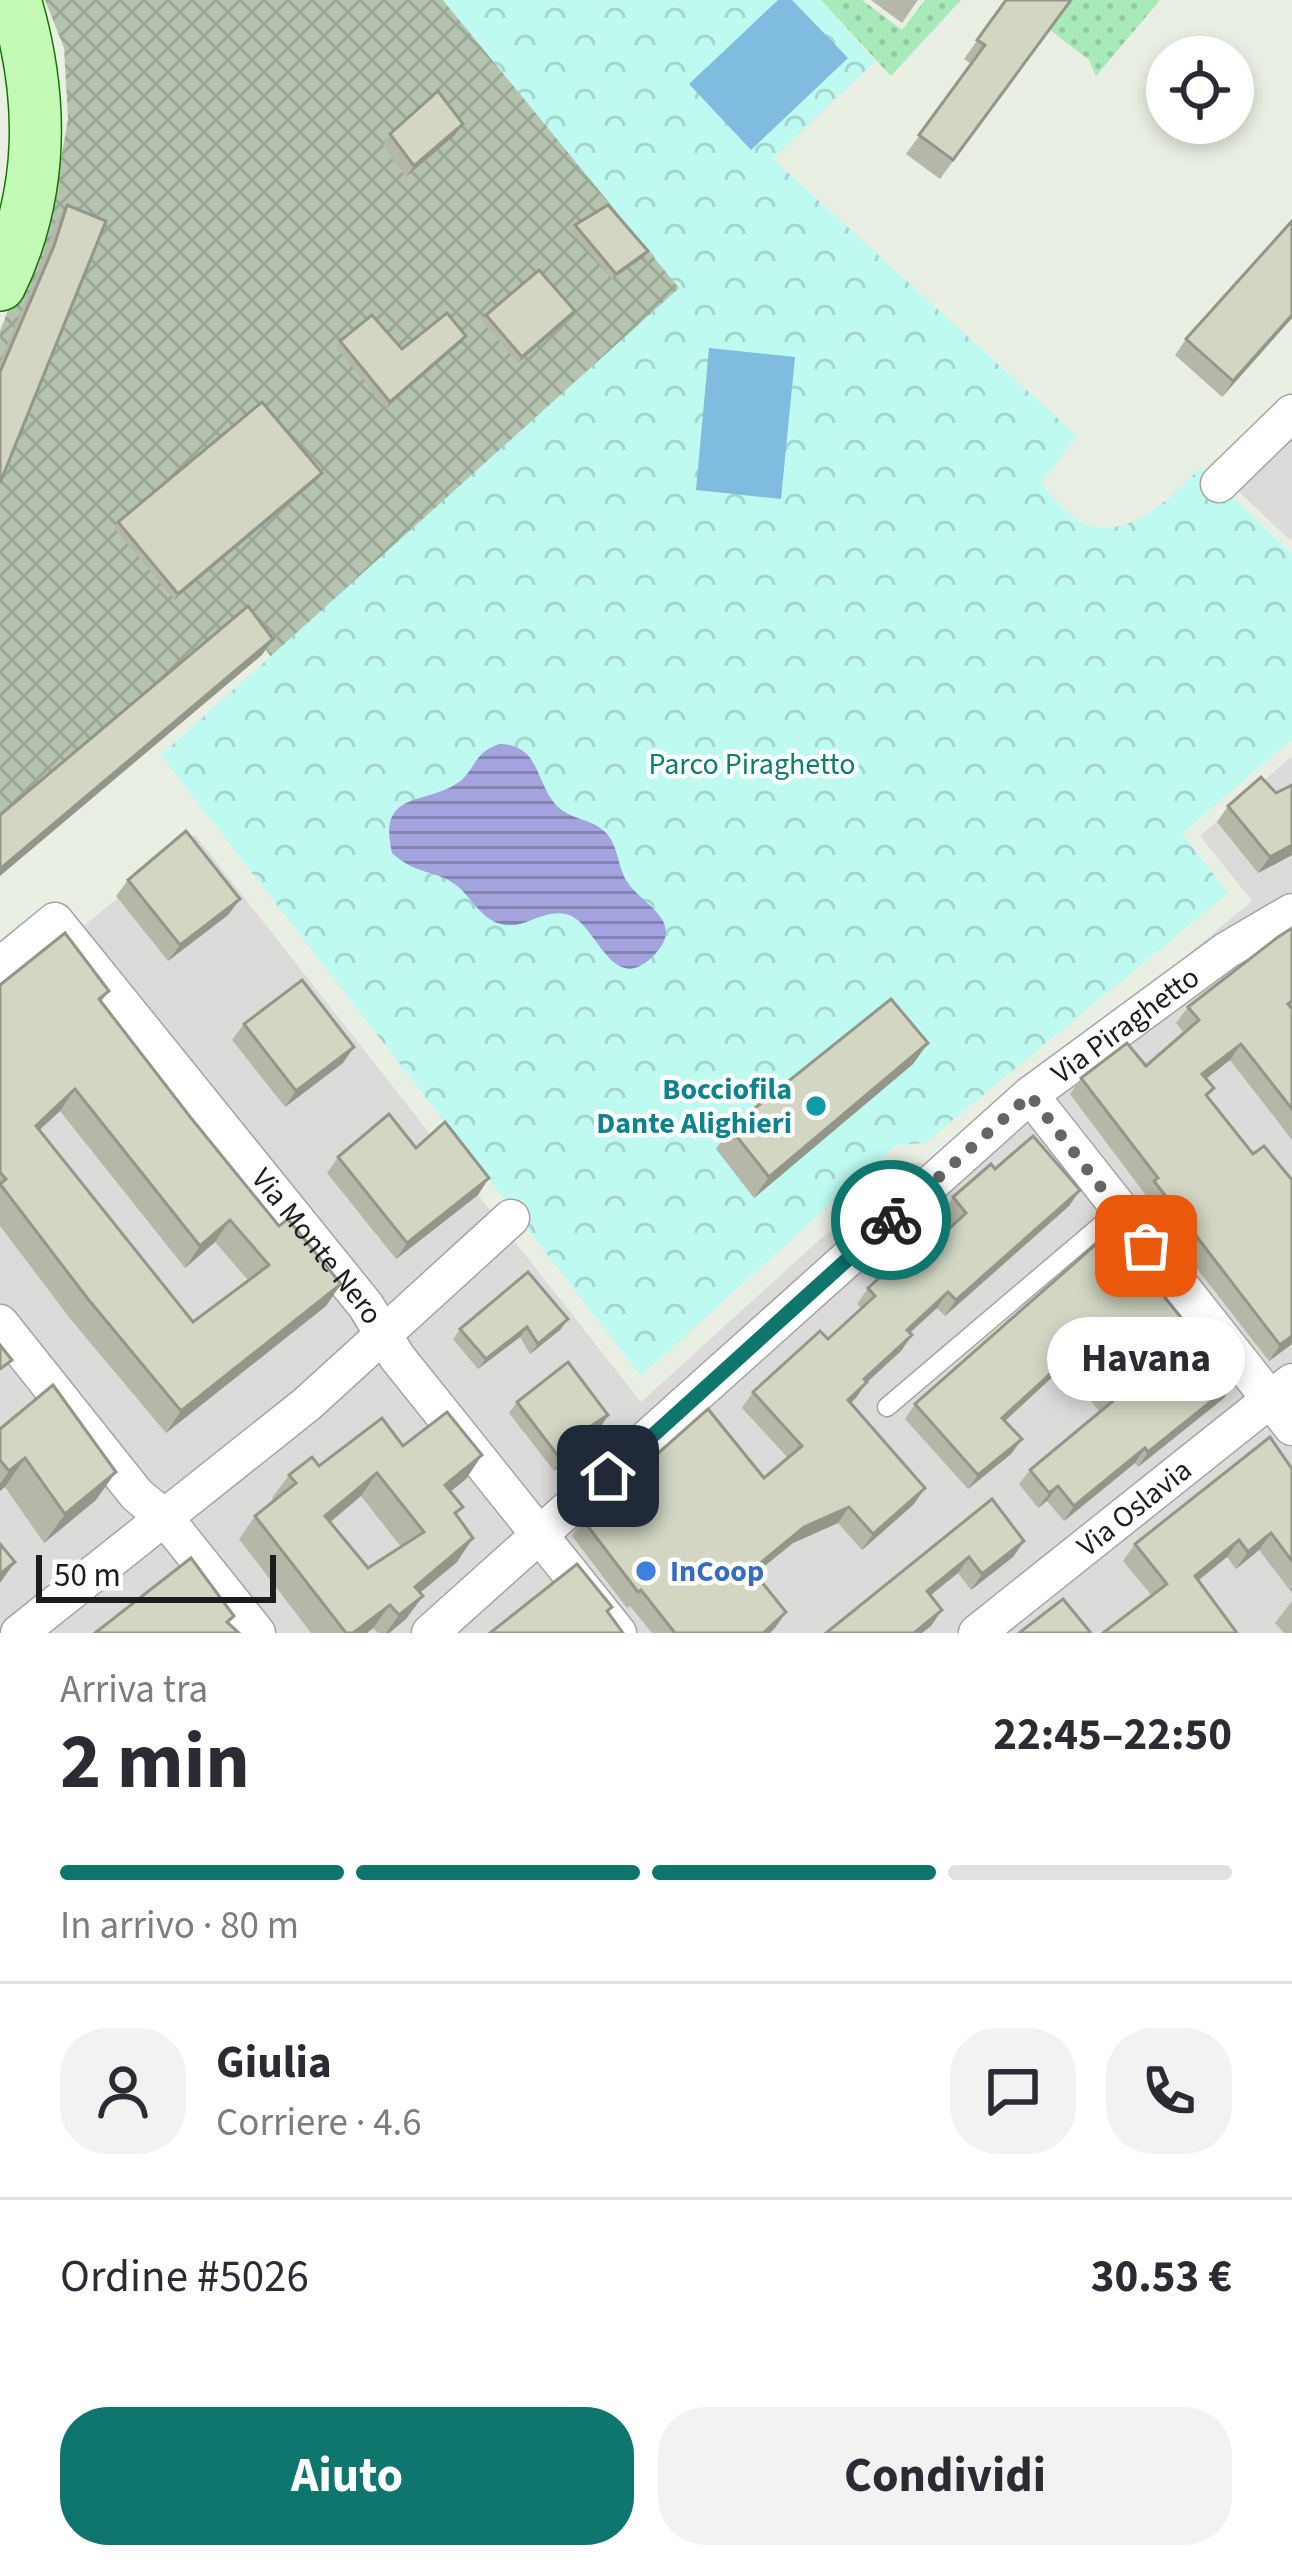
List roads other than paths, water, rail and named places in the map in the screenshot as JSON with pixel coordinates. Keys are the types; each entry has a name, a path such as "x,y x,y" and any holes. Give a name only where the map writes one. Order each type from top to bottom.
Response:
{"street":[{"path":"0,285 26,220 38,120 34,70 15,0"},
{"path":"0,117 9,169 0,267"},
{"path":"1219,484 1292,413"},
{"name":"Via Piraghetto","path":"430,1633 1030,1095 1227,950 1292,912"},
{"name":"Via Monte Nero","path":"0,966 55,921 366,1306 384,1336 618,1633"},
{"path":"1030,1095 1118,1211 1285,1403"},
{"path":"19,1633 307,1404 511,1218"},
{"path":"0,1323 137,1495 165,1518 257,1633"},
{"name":"Via Oslavia","path":"977,1633 1285,1403"}],"lane":[{"path":"887,1407 1118,1211"}],"place":[{"name":"Bocciofila Dante Alighieri","path":"816,1106"},
{"name":"Havana","path":"1146,1246"},
{"name":"InCoop","path":"646,1571"}],"park label":[{"name":"Parco Piraghetto","path":"752,764"}]}
